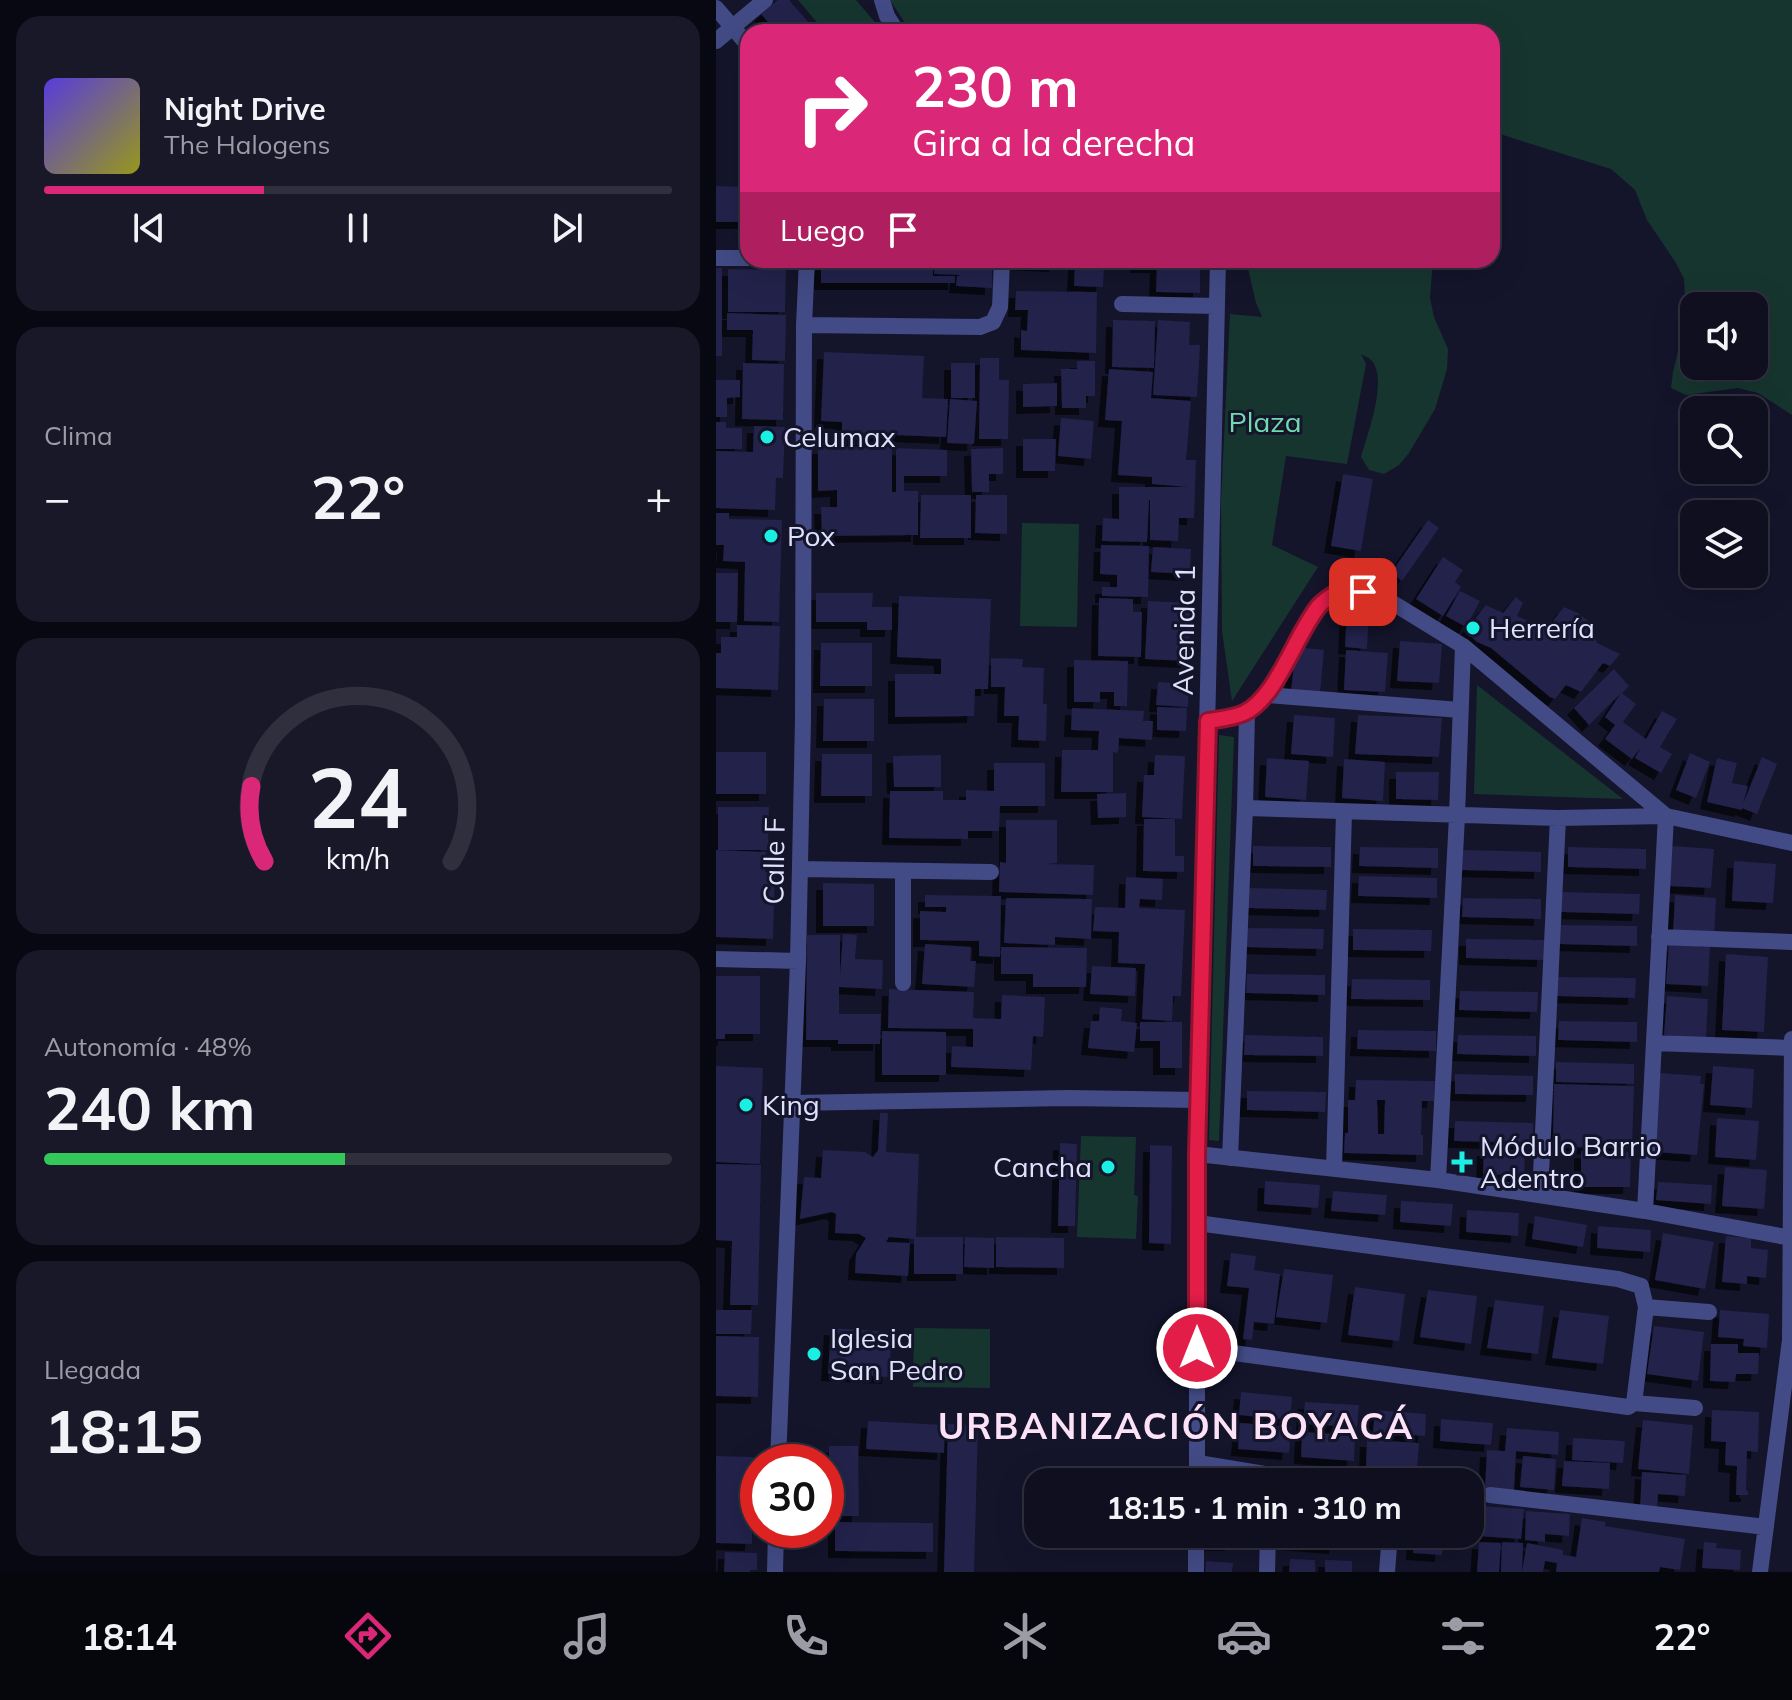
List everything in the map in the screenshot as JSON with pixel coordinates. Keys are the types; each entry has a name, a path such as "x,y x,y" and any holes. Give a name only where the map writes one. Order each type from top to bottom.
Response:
{"street":[{"path":"716,41 765,0"},
{"path":"882,0 892,24"},
{"path":"716,8 740,36"},
{"path":"716,258 740,258"},
{"name":"Calle F","path":"779,1444 798,961 807,268"},
{"path":"804,325 980,327 993,322 1000,307 1002,268"},
{"name":"Avenida 1","path":"1198,1468 1197,1154 1218,268"},
{"path":"1122,304 1217,306"},
{"path":"1208,721 1247,712 1267,695 1320,604 1344,588 1383,597 1463,646 1666,816"},
{"path":"1438,1180 1463,646"},
{"path":"1267,695 1460,710"},
{"path":"1230,1158 1247,712"},
{"path":"1245,808 1558,818 1666,816 1792,843"},
{"path":"1334,1169 1344,812"},
{"path":"1645,1211 1666,816"},
{"path":"1540,1195 1558,818"},
{"path":"800,869 991,872"},
{"path":"903,871 903,983"},
{"path":"1659,937 1792,942"},
{"path":"716,959 798,961"},
{"path":"1760,1572 1790,1357 1792,1039"},
{"path":"1654,1043 1792,1048"},
{"path":"793,1103 1068,1098 1199,1100"},
{"path":"1197,1154 1438,1180 1645,1211 1791,1238"},
{"path":"1197,1223 1618,1279 1641,1286 1646,1307 1634,1403"},
{"path":"1646,1307 1709,1312"},
{"path":"1197,1348 1628,1407 1634,1403 1695,1408"},
{"path":"1198,1463 1222,1468"},
{"path":"1490,1495 1766,1527"},
{"path":"775,1572 776,1548"},
{"path":"1196,1548 1196,1572"},
{"path":"1267,1572 1268,1548"},
{"path":"1387,1572 1389,1548"}],"green space":[{"path":"798,0 856,0 877,24 818,24"},
{"path":"890,0 1792,0 1792,415 1768,399 1768,396 1738,388 1686,395 1671,388 1680,343 1680,380 1768,380 1768,292 1685,292 1684,279 1647,220 1635,190 1611,169 1500,133 1500,24 906,24"},
{"name":"Plaza","path":"1248,268 1432,268 1430,298 1434,317 1448,349 1447,369 1435,409 1409,453 1399,465 1384,474 1369,470 1361,457 1375,407 1378,380 1371,360 1361,354 1366,364 1347,464 1286,456 1272,545 1318,567 1232,701 1222,631 1221,500 1230,314 1262,317"},
{"path":"1022,523 1079,524 1077,627 1020,626"},
{"path":"1477,685 1623,799 1474,794"},
{"path":"1219,735 1234,737 1219,1141 1209,1140"},
{"name":"Cancha","path":"1081,1136 1136,1137 1136,1239 1077,1237"},
{"path":"914,1328 990,1329 990,1388 913,1387"}],"building":[{"path":"778,0 789,0 810,24 770,24 761,14"},
{"path":"716,186 740,187 740,222 716,222"},
{"path":"716,268 722,268 722,356 716,356"},
{"path":"821,268 933,268 933,276 955,276 955,283 821,283"},
{"path":"934,268 992,268 992,288 956,286 957,276 962,275 934,274"},
{"path":"1075,268 1104,268 1103,287 1074,286"},
{"path":"1157,268 1200,268 1200,293 1156,292"},
{"path":"728,269 786,270 785,312 728,312"},
{"path":"1016,291 1097,292 1096,353 1021,350 1021,330 1027,331 1028,310 1015,310"},
{"path":"727,313 786,315 785,361 752,360 753,330 727,330"},
{"path":"1113,320 1155,321 1154,368 1112,367"},
{"path":"1158,320 1190,322 1189,345 1200,345 1197,397 1153,395"},
{"path":"824,352 924,356 922,398 948,399 946,437 868,434 868,440 842,439 842,422 821,421"},
{"path":"980,358 999,358 999,380 1009,380 1008,439 979,439"},
{"path":"1077,361 1095,361 1095,396 1086,396 1086,408 1062,408 1061,369 1077,369"},
{"path":"743,363 784,364 783,420 742,419"},
{"path":"951,363 975,363 975,398 951,398"},
{"path":"1109,369 1153,372 1151,398 1191,401 1186,460 1196,460 1194,518 1179,518 1178,541 1150,540 1149,500 1147,542 1102,541 1103,518 1119,519 1119,487 1189,487 1152,484 1152,477 1118,475 1122,421 1105,420"},
{"path":"716,380 740,380 740,397 727,398 727,417 716,417"},
{"path":"1057,383 1057,406 1023,407 1023,384"},
{"path":"950,399 977,401 974,444 947,443"},
{"path":"1061,418 1094,421 1091,459 1058,456"},
{"path":"716,422 726,422 726,428 742,428 742,449 716,449"},
{"path":"754,426 785,427 783,478 776,478 775,510 716,508 716,451 753,452"},
{"path":"1023,439 1056,439 1055,471 1023,471"},
{"path":"818,447 892,447 892,492 896,492 896,448 947,450 947,476 904,476 904,491 918,491 918,535 822,536 821,507 837,507 837,490 818,491"},
{"path":"1003,448 1003,474 989,474 989,492 972,492 971,449"},
{"path":"1343,474 1373,479 1361,551 1331,546"},
{"path":"921,495 971,495 971,538 920,538"},
{"path":"976,495 1007,495 1007,534 975,533"},
{"path":"716,513 729,513 729,519 782,520 779,622 744,621 745,562 723,561 724,545 716,545"},
{"path":"1428,520 1439,528 1402,581 1391,573"},
{"path":"1101,545 1149,546 1148,597 1102,596 1102,587 1117,587 1117,575 1100,574"},
{"path":"1153,547 1191,549 1190,574 1151,572"},
{"path":"1443,557 1463,570 1455,582 1461,587 1443,616 1416,599"},
{"path":"716,573 738,573 737,622 716,622"},
{"path":"1460,591 1480,601 1466,627 1446,616"},
{"path":"816,593 873,593 872,607 892,607 892,630 867,630 867,622 816,622"},
{"path":"899,596 991,599 988,689 975,689 974,716 895,717 895,674 941,674 941,659 897,657"},
{"path":"1516,597 1523,603 1517,616 1548,630 1564,607 1591,623 1597,643 1620,654 1610,666 1603,663 1581,692 1566,685 1555,699 1550,697 1491,648 1477,642 1465,631 1486,605 1503,613"},
{"path":"1099,598 1133,599 1133,612 1142,612 1141,657 1098,656"},
{"path":"1148,601 1191,603 1188,661 1145,659"},
{"path":"1347,607 1369,609 1367,649 1345,647"},
{"path":"737,625 780,626 778,690 716,688 716,653 721,653 721,637 737,637"},
{"path":"1400,641 1442,644 1439,683 1397,681"},
{"path":"821,643 872,643 872,686 820,686"},
{"path":"1296,647 1324,650 1320,693 1291,691"},
{"path":"1346,650 1388,653 1385,692 1344,690"},
{"path":"991,658 1023,659 1022,667 1044,668 1046,741 1018,740 1019,716 1004,716 1005,687 991,687"},
{"path":"1074,660 1128,661 1127,706 1114,706 1114,692 1100,692 1100,702 1074,702"},
{"path":"1614,669 1629,686 1622,693 1636,704 1623,722 1646,739 1662,711 1677,719 1660,747 1672,754 1661,773 1635,758 1641,747 1632,759 1605,739 1615,725 1605,717 1621,693 1589,725 1574,708"},
{"path":"1158,682 1189,684 1188,707 1156,705"},
{"path":"824,699 874,699 874,741 823,741"},
{"path":"1157,707 1187,708 1186,731 1157,730"},
{"path":"1072,708 1144,711 1143,721 1153,721 1152,740 1119,738 1118,753 1113,752 1113,792 1061,792 1062,750 1098,750 1099,731 1071,730"},
{"path":"1294,715 1335,718 1333,757 1291,754"},
{"path":"1358,715 1442,718 1439,757 1355,754"},
{"path":"716,752 766,752 766,794 716,794"},
{"path":"1690,753 1710,762 1696,798 1676,790"},
{"path":"822,754 872,754 872,796 821,796"},
{"path":"941,755 941,787 894,787 893,756"},
{"path":"1155,755 1185,756 1182,819 1142,817 1144,775 1154,775"},
{"path":"1762,757 1777,764 1757,814 1707,802 1717,758 1737,763 1732,783 1748,786 1743,804"},
{"path":"1267,758 1309,761 1306,800 1265,797"},
{"path":"1344,759 1385,762 1383,801 1342,798"},
{"path":"994,763 1045,763 1045,806 1000,806 999,831 968,831 968,839 889,838 890,791 943,791 943,800 966,800 966,790 994,791"},
{"path":"1396,772 1439,772 1438,800 1396,799"},
{"path":"1126,793 1126,817 1098,818 1097,794"},
{"path":"718,807 769,807 768,850 718,850"},
{"path":"1144,819 1175,819 1175,856 1184,856 1184,872 1143,871"},
{"path":"1006,820 1057,820 1057,863 1045,864 1094,865 1093,895 999,892 1000,862 1006,863"},
{"path":"1253,846 1331,847 1331,867 1253,866"},
{"path":"1672,846 1714,849 1711,888 1669,886"},
{"path":"1360,847 1438,848 1438,868 1359,866"},
{"path":"1568,847 1646,849 1646,869 1568,867"},
{"path":"716,850 766,852 765,872 775,872 773,939 716,937"},
{"path":"1463,850 1541,852 1541,872 1462,870"},
{"path":"1734,861 1776,864 1773,903 1732,901"},
{"path":"1359,876 1437,878 1437,898 1358,896"},
{"path":"1126,877 1163,879 1162,900 1140,899 1139,908 1185,910 1181,996 1173,996 1172,1021 1142,1019 1145,964 1118,963 1119,932 1093,931 1095,907 1125,908"},
{"path":"823,883 874,884 874,926 823,926"},
{"path":"1248,888 1327,890 1326,910 1248,908"},
{"path":"1561,892 1640,894 1639,914 1561,912"},
{"path":"925,895 1001,896 1000,957 979,956 979,941 920,940 920,911 946,912 946,907 925,907"},
{"path":"1675,895 1716,898 1714,938 1673,935"},
{"path":"1006,898 1092,899 1091,939 1055,937 1055,945 1004,943"},
{"path":"1463,898 1541,899 1541,919 1462,917"},
{"path":"1559,925 1637,926 1637,946 1559,944"},
{"path":"1245,928 1324,929 1323,949 1245,947"},
{"path":"1353,929 1432,930 1431,951 1353,950"},
{"path":"843,934 857,935 855,959 883,960 882,989 839,987 839,1014 881,1014 880,1044 806,1040 807,935 840,935 840,976"},
{"path":"1466,939 1544,940 1544,960 1466,958"},
{"path":"925,944 971,947 970,961 976,961 974,987 922,984"},
{"path":"1669,944 1710,947 1708,986 1666,984"},
{"path":"1001,947 1087,948 1086,987 1033,987 1033,974 1001,974"},
{"path":"1726,954 1768,957 1764,1032 1722,1030"},
{"path":"1092,966 1136,968 1135,996 1090,994"},
{"path":"1247,974 1325,975 1325,995 1246,993"},
{"path":"716,976 760,976 760,1034 725,1034 725,1039 716,1039"},
{"path":"1557,977 1636,978 1635,998 1557,996"},
{"path":"1352,979 1430,980 1430,1000 1351,999"},
{"path":"889,989 974,992 973,1018 1001,1019 1002,995 1045,997 1043,1037 1033,1036 1031,1070 951,1067 952,1046 973,1047 973,1029 888,1028"},
{"path":"1460,991 1538,992 1537,1012 1459,1010"},
{"path":"1667,996 1708,999 1706,1038 1664,1035"},
{"path":"1100,1007 1122,1009 1121,1021 1137,1023 1134,1052 1088,1048 1091,1021 1099,1021"},
{"path":"1559,1021 1637,1022 1637,1042 1558,1040"},
{"path":"1140,1022 1182,1022 1182,1068 1160,1068 1160,1041 1140,1041"},
{"path":"1358,1030 1436,1031 1436,1051 1357,1049"},
{"path":"882,1031 946,1032 946,1075 882,1075"},
{"path":"1245,1035 1323,1037 1323,1056 1244,1055"},
{"path":"1458,1035 1536,1036 1536,1056 1457,1054"},
{"path":"1556,1062 1634,1064 1634,1084 1556,1082"},
{"path":"716,1066 763,1068 760,1164 716,1162"},
{"path":"1713,1066 1754,1069 1752,1108 1710,1105"},
{"path":"1659,1073 1701,1076 1700,1084 1704,1084 1697,1155 1655,1152"},
{"path":"1455,1074 1533,1076 1533,1095 1455,1094"},
{"path":"1356,1080 1435,1081 1434,1101 1422,1101 1423,1155 1344,1153 1345,1133 1348,1133 1348,1100 1355,1100","holes":["1377,1100 1385,1100 1384,1134 1378,1134"]},
{"path":"1554,1084 1634,1086 1632,1148 1553,1147"},
{"path":"1247,1091 1326,1092 1325,1112 1247,1110"},
{"path":"880,1113 888,1113 886,1152 919,1154 916,1237 963,1237 963,1274 914,1274 914,1239 889,1237 886,1242 910,1243 908,1276 855,1273 856,1254 866,1238 859,1234 835,1233 836,1214 832,1212 800,1219 804,1177 821,1178 823,1150 865,1152 873,1157 878,1150"},
{"path":"1717,1118 1759,1121 1756,1160 1715,1157"},
{"path":"1455,1121 1533,1123 1533,1143 1454,1141"},
{"path":"1060,1143 1077,1144 1075,1226 1058,1226"},
{"path":"1150,1145 1172,1146 1171,1244 1149,1243"},
{"path":"1484,1149 1525,1151 1524,1176 1483,1174"},
{"path":"1581,1151 1631,1152 1630,1187 1581,1187"},
{"path":"716,1164 761,1165 758,1305 730,1305 732,1241 716,1240"},
{"path":"1725,1167 1767,1170 1764,1209 1722,1206"},
{"path":"1265,1181 1320,1185 1318,1208 1264,1204"},
{"path":"1658,1182 1712,1185 1711,1204 1656,1200"},
{"path":"1333,1191 1387,1195 1385,1215 1331,1211"},
{"path":"1401,1201 1453,1204 1451,1226 1400,1222"},
{"path":"1467,1210 1519,1213 1518,1236 1466,1232"},
{"path":"1535,1216 1587,1225 1583,1247 1532,1239"},
{"path":"1598,1226 1651,1230 1650,1252 1597,1248"},
{"path":"1663,1233 1714,1242 1705,1289 1655,1280"},
{"path":"1726,1236 1751,1238 1751,1248 1768,1250 1766,1278 1747,1276 1747,1284 1722,1282"},
{"path":"965,1237 994,1238 994,1268 964,1267"},
{"path":"996,1237 1064,1238 1064,1268 996,1267"},
{"path":"1231,1253 1256,1256 1254,1270 1280,1274 1274,1324 1254,1322 1252,1340 1243,1339 1249,1288 1227,1286"},
{"path":"1284,1269 1333,1275 1327,1323 1276,1317"},
{"path":"1355,1287 1405,1294 1399,1341 1348,1335"},
{"path":"1428,1290 1477,1296 1471,1344 1420,1337"},
{"path":"1495,1300 1544,1306 1538,1354 1487,1348"},
{"path":"716,1310 752,1310 751,1334 716,1334"},
{"path":"1560,1310 1609,1316 1603,1364 1552,1358"},
{"path":"1720,1310 1769,1314 1767,1348 1743,1346 1744,1339 1718,1337"},
{"path":"1654,1326 1704,1332 1698,1381 1647,1374"},
{"path":"831,1328 892,1332 889,1377 828,1374"},
{"path":"716,1336 759,1337 758,1397 716,1396"},
{"path":"1711,1344 1738,1344 1738,1353 1759,1353 1758,1374 1736,1374 1735,1382 1710,1381"},
{"path":"1241,1392 1292,1397 1290,1420 1239,1415"},
{"path":"1305,1402 1359,1405 1357,1427 1303,1424"},
{"path":"1375,1410 1426,1414 1425,1436 1373,1432"},
{"path":"1712,1410 1759,1412 1758,1452 1747,1451 1748,1495 1736,1495 1737,1466 1725,1465 1726,1442 1711,1441"},
{"path":"1441,1419 1493,1423 1491,1445 1440,1441"},
{"path":"1643,1420 1693,1425 1689,1474 1638,1469"},
{"path":"868,1421 945,1425 944,1453 866,1449"},
{"path":"1240,1423 1291,1427 1289,1453 1238,1449"},
{"path":"948,1424 978,1425 974,1572 944,1572"},
{"path":"1507,1428 1559,1432 1558,1455 1516,1451 1514,1490 1485,1489 1487,1450 1505,1451"},
{"path":"1302,1432 1355,1436 1354,1461 1301,1457"},
{"path":"1573,1438 1625,1441 1623,1463 1572,1460"},
{"path":"1367,1440 1419,1443 1417,1468 1366,1466"},
{"path":"844,1446 858,1446 859,1516 844,1516"},
{"path":"716,1456 740,1457 740,1544 716,1543"},
{"path":"1523,1456 1556,1459 1554,1490 1520,1487"},
{"path":"1564,1461 1610,1463 1609,1489 1562,1486"},
{"path":"1642,1472 1686,1475 1685,1496 1658,1494 1657,1509 1640,1508"},
{"path":"1484,1506 1524,1509 1521,1539 1484,1536"},
{"path":"1526,1511 1570,1514 1569,1536 1545,1534 1545,1542 1525,1540"},
{"path":"1582,1518 1606,1522 1605,1526 1685,1539 1680,1570 1660,1567 1659,1572 1556,1572 1557,1563 1545,1561 1543,1572 1522,1572 1527,1543 1563,1550 1563,1555 1576,1557"},
{"path":"844,1522 933,1523 933,1552 835,1551 835,1548 844,1548"},
{"path":"1484,1542 1501,1543 1499,1572 1477,1572 1479,1548 1484,1548"},
{"path":"1502,1542 1523,1543 1522,1572 1501,1572"},
{"path":"1704,1542 1717,1543 1716,1548 1741,1550 1740,1570 1702,1568"},
{"path":"1413,1548 1442,1548 1442,1555 1413,1553"},
{"path":"725,1552 757,1553 757,1570 724,1572"},
{"path":"1290,1559 1315,1560 1315,1572 1289,1572"},
{"path":"1325,1560 1352,1561 1352,1572 1325,1572"},
{"path":"1206,1561 1233,1563 1232,1572 1205,1572"}],"place":[{"name":"Celumax","path":"767,437"},
{"name":"Pox","path":"771,536"},
{"name":"Herrería","path":"1473,628"},
{"name":"King","path":"746,1105"},
{"name":"Módulo Barrio Adentro","path":"1462,1162"},
{"name":"Cancha","path":"1108,1167"},
{"name":"Iglesia San Pedro","path":"814,1354"}],"district":[{"name":"URBANIZACIÓN BOYACÁ","path":"1176,1426"}],"route":[{"path":"1197,1348 1197,1154 1208,721 1247,712 1267,695 1320,604 1344,588 1363,592"}]}
